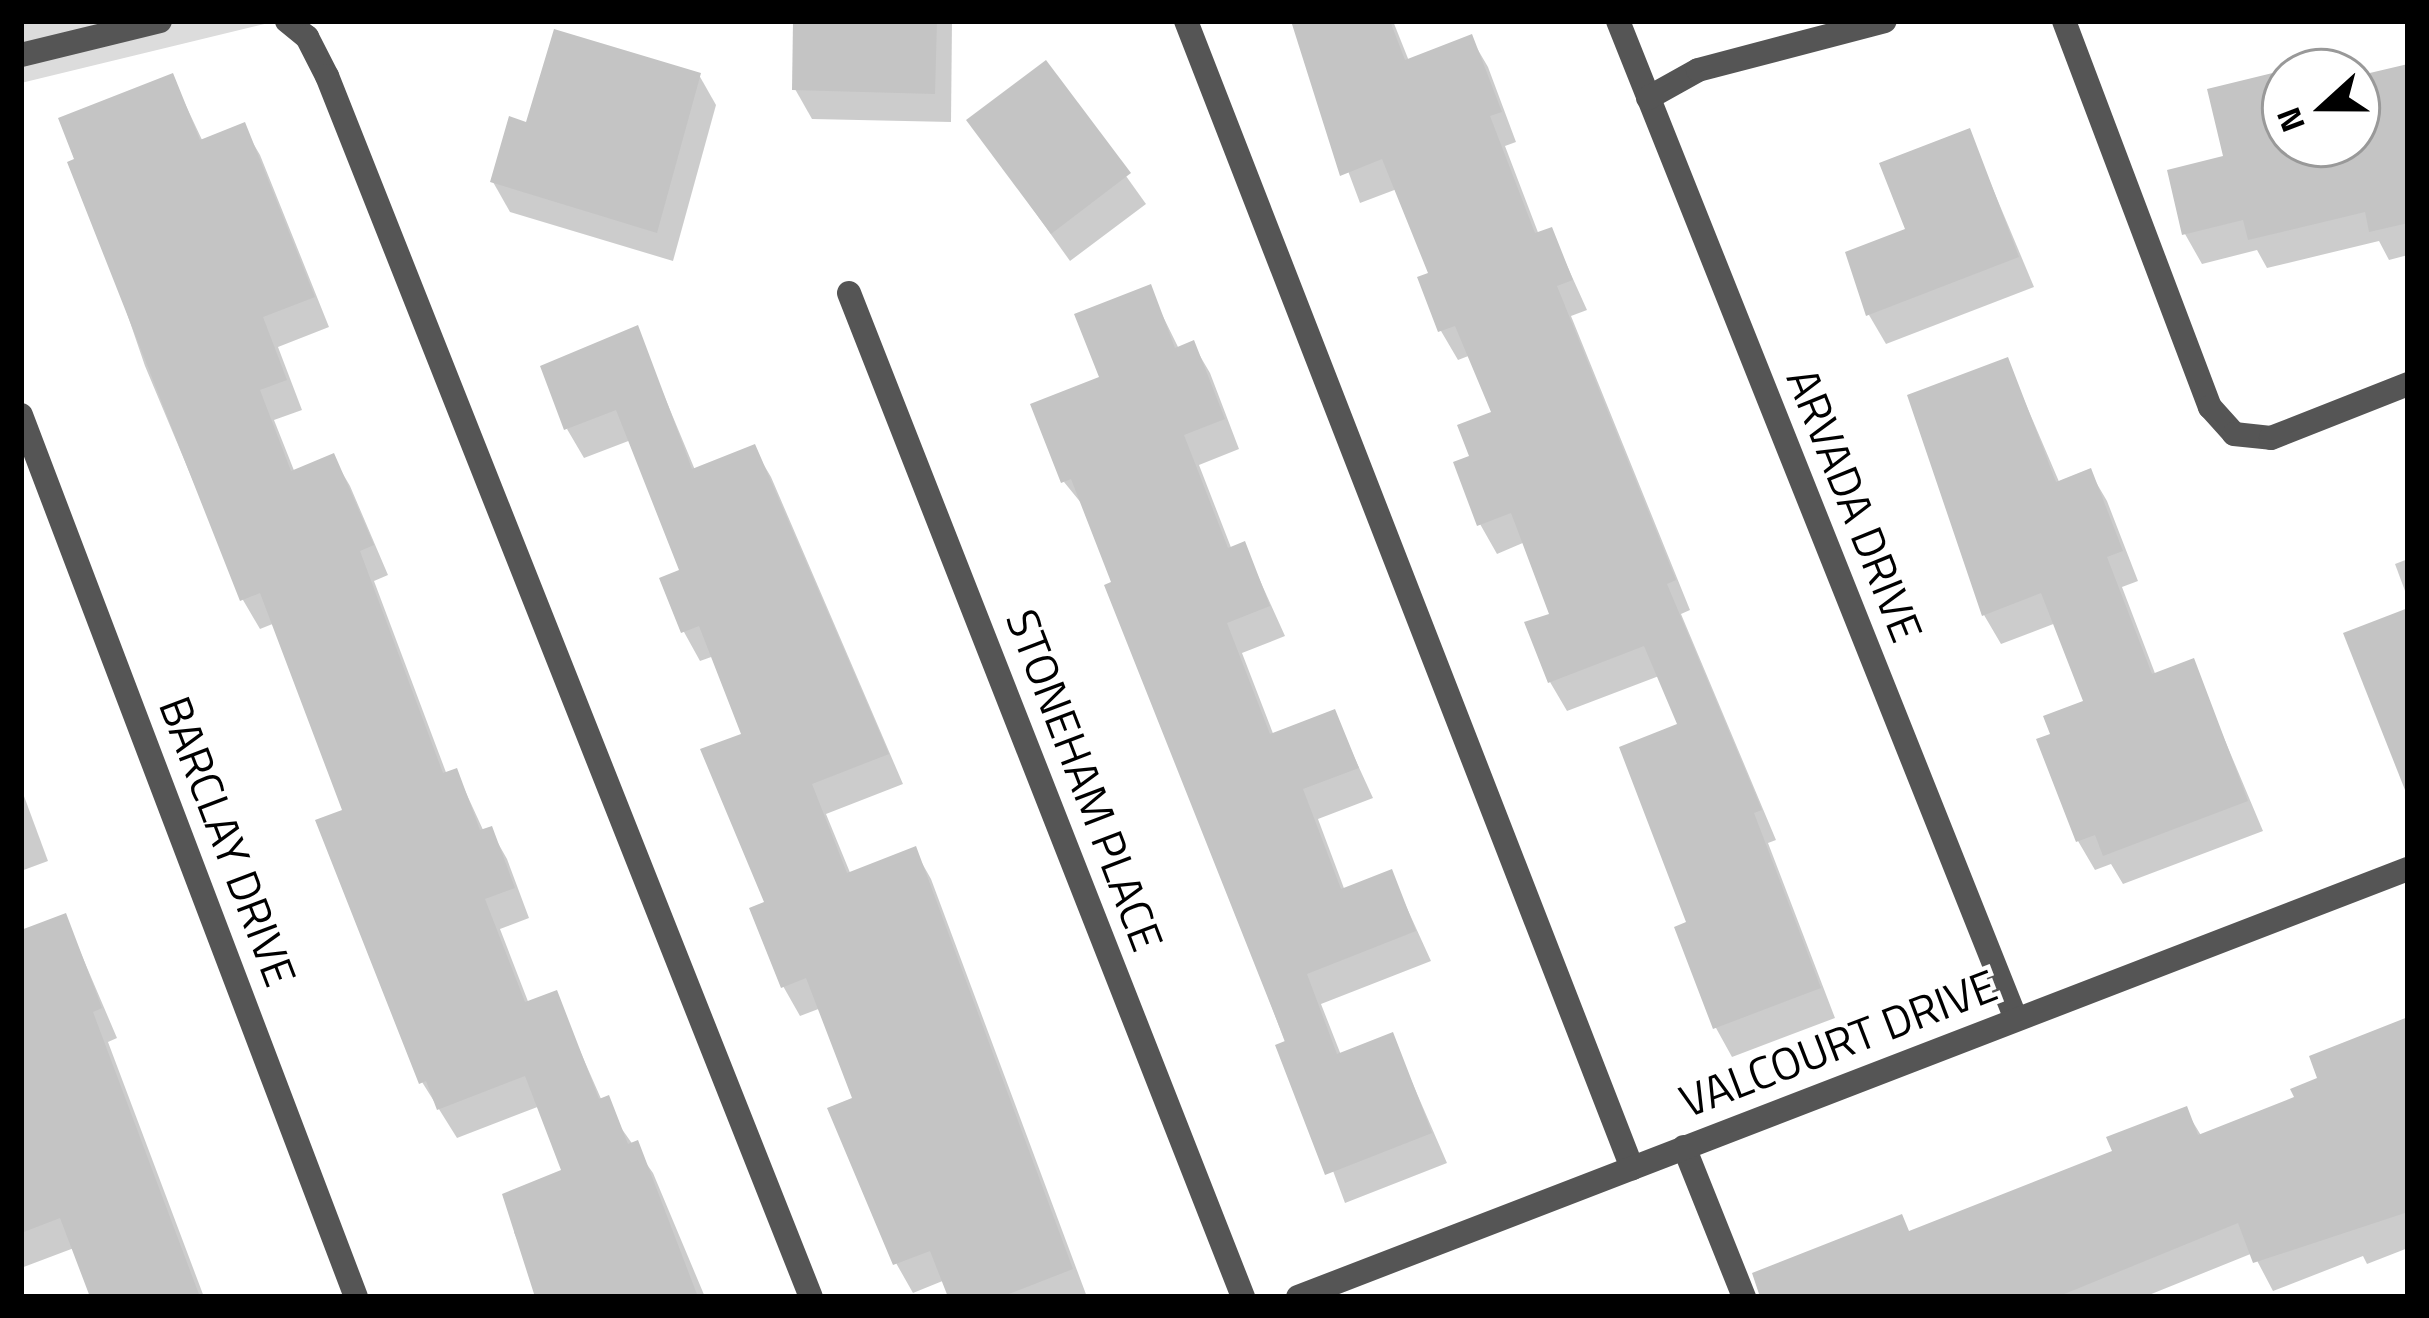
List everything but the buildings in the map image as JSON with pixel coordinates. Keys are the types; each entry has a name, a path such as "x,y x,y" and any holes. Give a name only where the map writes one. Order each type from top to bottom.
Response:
{"street":[{"path":"21,55 160,21"},
{"path":"287,21 307,37 327,76 811,1297"},
{"path":"1186,21 1632,1168"},
{"name":"ARVADA DRIVE","path":"1618,21 2015,1019"},
{"path":"1648,98 1698,70 1886,21"},
{"path":"2064,21 2210,406 2234,434 2271,437 2408,384"},
{"name":"STONEHAM PLACE","path":"849,293 1243,1297"},
{"name":"BARCLAY DRIVE","path":"21,415 356,1297"},
{"name":"VALCOURT DRIVE","path":"1298,1297 2408,869"},
{"path":"1684,1148 1744,1297"}],"shaded area":[{"path":"21,21 277,21 21,83"}]}
